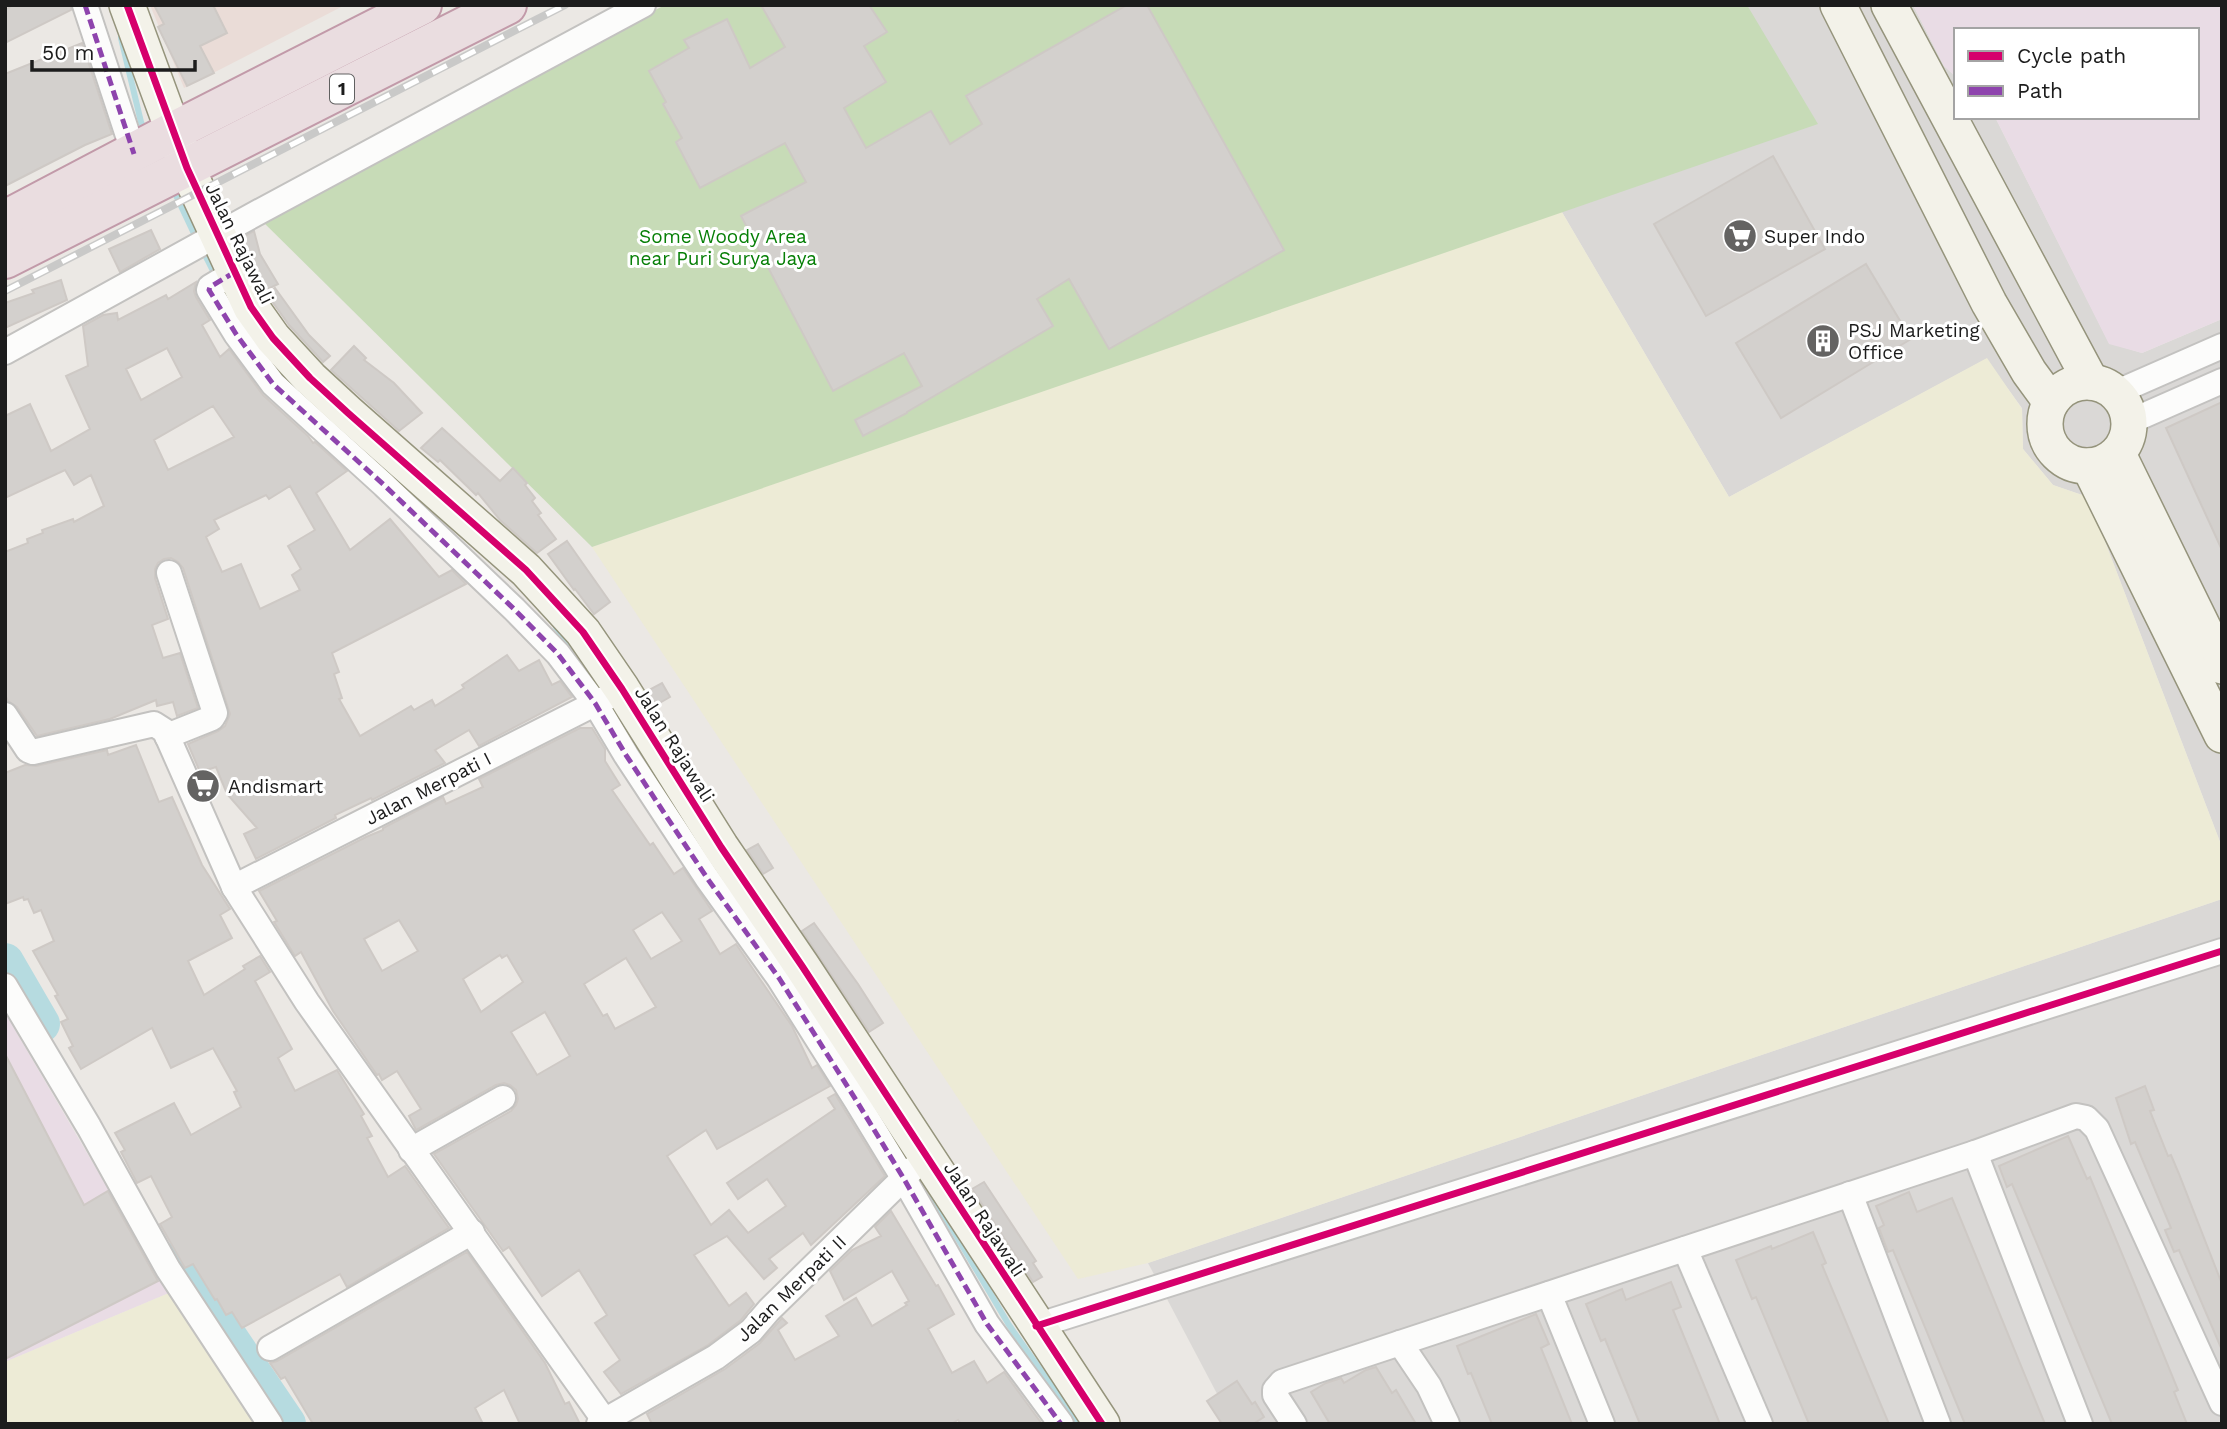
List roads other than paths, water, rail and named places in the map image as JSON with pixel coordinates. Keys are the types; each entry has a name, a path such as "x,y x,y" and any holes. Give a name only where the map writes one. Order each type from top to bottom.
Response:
{"highway":[{"name":"1","path":"5,259 161,157 422,5"},
{"name":"1","path":"5,220 161,157 503,6"}],"street":[{"path":"85,5 125,131 161,157"},
{"name":"Jalan Rajawali","path":"127,5 161,157 225,278 291,358 348,413 526,570 583,632 609,696 722,847 802,966 914,1168 1036,1326 1102,1424"},
{"path":"5,352 643,5"},
{"path":"1838,5 1989,303 2017,352 2051,402"},
{"path":"1889,5 2108,423 2222,666"},
{"path":"2222,346 2108,423 2076,465 2064,460 2054,451 2045,427 2051,402 2068,386 2079,383 2108,423 2222,735"},
{"path":"2108,423 2222,381"},
{"path":"167,736 212,718 215,713 169,573"},
{"name":"Jalan Merpati I","path":"234,887 609,696"},
{"path":"5,715 28,750 33,752 154,724 160,726 167,736 234,887 307,1002 472,1232 604,1423"},
{"path":"1036,1326 2222,951"},
{"path":"5,986 89,1127 168,1269 270,1424"},
{"path":"411,1150 503,1097"},
{"path":"1294,1424 1275,1395 1275,1390 1282,1382 1975,1153 2077,1116 2086,1118 2097,1129 2222,1403"},
{"path":"1975,1153 2080,1424"},
{"path":"914,1168 986,1324 1061,1424"},
{"name":"Jalan Merpati II","path":"604,1423 716,1357 751,1331 769,1310 914,1168"},
{"path":"1850,1194 1938,1424"},
{"path":"270,1348 472,1232"},
{"path":"1685,1249 1759,1424"},
{"path":"1549,1294 1602,1424"},
{"path":"1425,1335 1429,1386"},
{"path":"1400,1343 1429,1386 1447,1424"}],"waterway":[{"path":"121,38 141,122 146,132"},
{"path":"173,189 197,240"},
{"path":"202,249 216,277"},
{"path":"556,627 598,686"},
{"path":"610,704 624,724"},
{"path":"5,962 41,1024"},
{"path":"932,1195 1009,1325 1078,1424"},
{"path":"177,1261 287,1424"}],"railway":[{"path":"5,291 565,5"}],"place":[{"name":"Super Indo","path":"1740,236"},
{"name":"PSJ Marketing Office","path":"1823,341"},
{"name":"Andismart","path":"203,786"}],"park label":[{"name":"Some Woody Area near Puri Surya Jaya","path":"723,247"}]}
